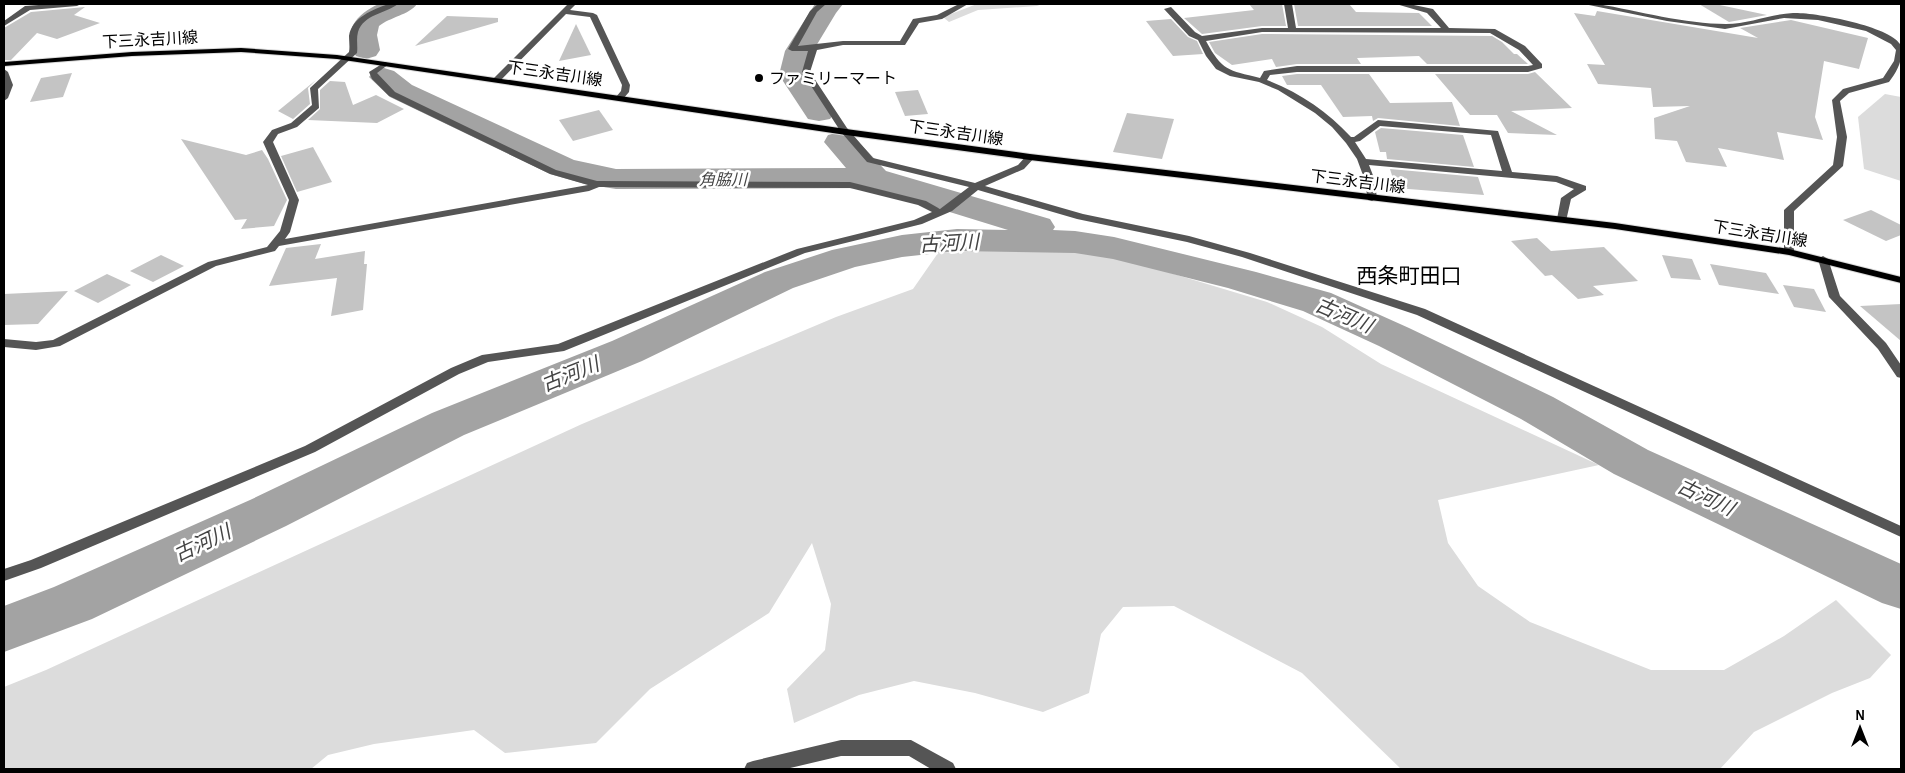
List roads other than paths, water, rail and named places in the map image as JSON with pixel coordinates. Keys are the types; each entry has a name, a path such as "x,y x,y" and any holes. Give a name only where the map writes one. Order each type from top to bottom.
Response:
{"main road":[{"name":"下三永吉川線","path":"4,64 132,54 241,50 347,58 846,132 1030,157 1615,226 1789,252 1901,280"}],"street":[{"path":"4,24 28,8 77,4"},
{"path":"4,343 36,346 56,343 212,264 271,249 278,243 285,232 294,200 268,142 275,132 294,125 316,106 314,88 353,53 353,35 357,26 372,14 394,4"},
{"path":"496,80 572,4"},
{"path":"822,4 814,11 792,49 843,43 902,43 916,21 939,17 964,4"},
{"path":"1288,4 1292,30"},
{"path":"1400,4 1430,11 1446,30"},
{"path":"1588,4 1716,26 1742,26 1782,16 1810,16 1866,29 1892,40 1899,48 1900,53 1886,80 1846,91 1836,100 1842,137 1838,166 1790,210 1789,252"},
{"path":"1168,9 1192,34 1201,39 1211,60 1222,69 1262,81 1314,106 1325,114 1364,162 1372,189 1372,198"},
{"path":"564,12 593,15 626,85 625,92 620,97"},
{"path":"1201,39 1262,30 1492,30 1522,48 1539,66 1528,69 1297,69 1268,73 1262,81"},
{"path":"811,48 806,72 846,132 861,152 870,160 1081,217 1189,239 1246,255 1421,312 1901,532"},
{"path":"4,98 9,85 4,72 14,63"},
{"path":"385,64 373,72 375,77 392,94 553,172 597,184 850,185 922,203 944,211"},
{"path":"1348,140 1357,139 1378,123 1495,133 1508,176"},
{"path":"4,575 45,560 310,449 454,371 486,358 560,348 802,251 918,222 944,211 974,188 1022,167 1030,157"},
{"path":"1364,162 1556,179 1582,188 1566,198 1562,220"},
{"path":"278,243 589,188 597,184"},
{"path":"1823,260 1835,297 1882,346 1901,374"},
{"path":"752,769 841,748 911,748 947,769"}],"waterway":[{"name":"角脇川","path":"366,50 363,35 366,25 370,20 381,13 404,4"},
{"path":"819,112 794,75 799,51 825,8 830,4"},
{"name":"角脇川","path":"384,77 401,91 562,167 585,174 616,179 874,178"},
{"path":"840,142 874,178"},
{"name":"角脇川","path":"874,178 1037,227"},
{"name":"古河川","path":"4,629 73,603 268,513 448,424 627,351 779,280 845,258 902,246 957,240 1075,242 1114,248 1242,280 1317,302 1394,337 1537,408 1631,462 1901,588"}],"place":[{"name":"ファミリーマート","path":"759,78"}],"district":[{"name":"西条町田口","path":"1409,276"}]}
